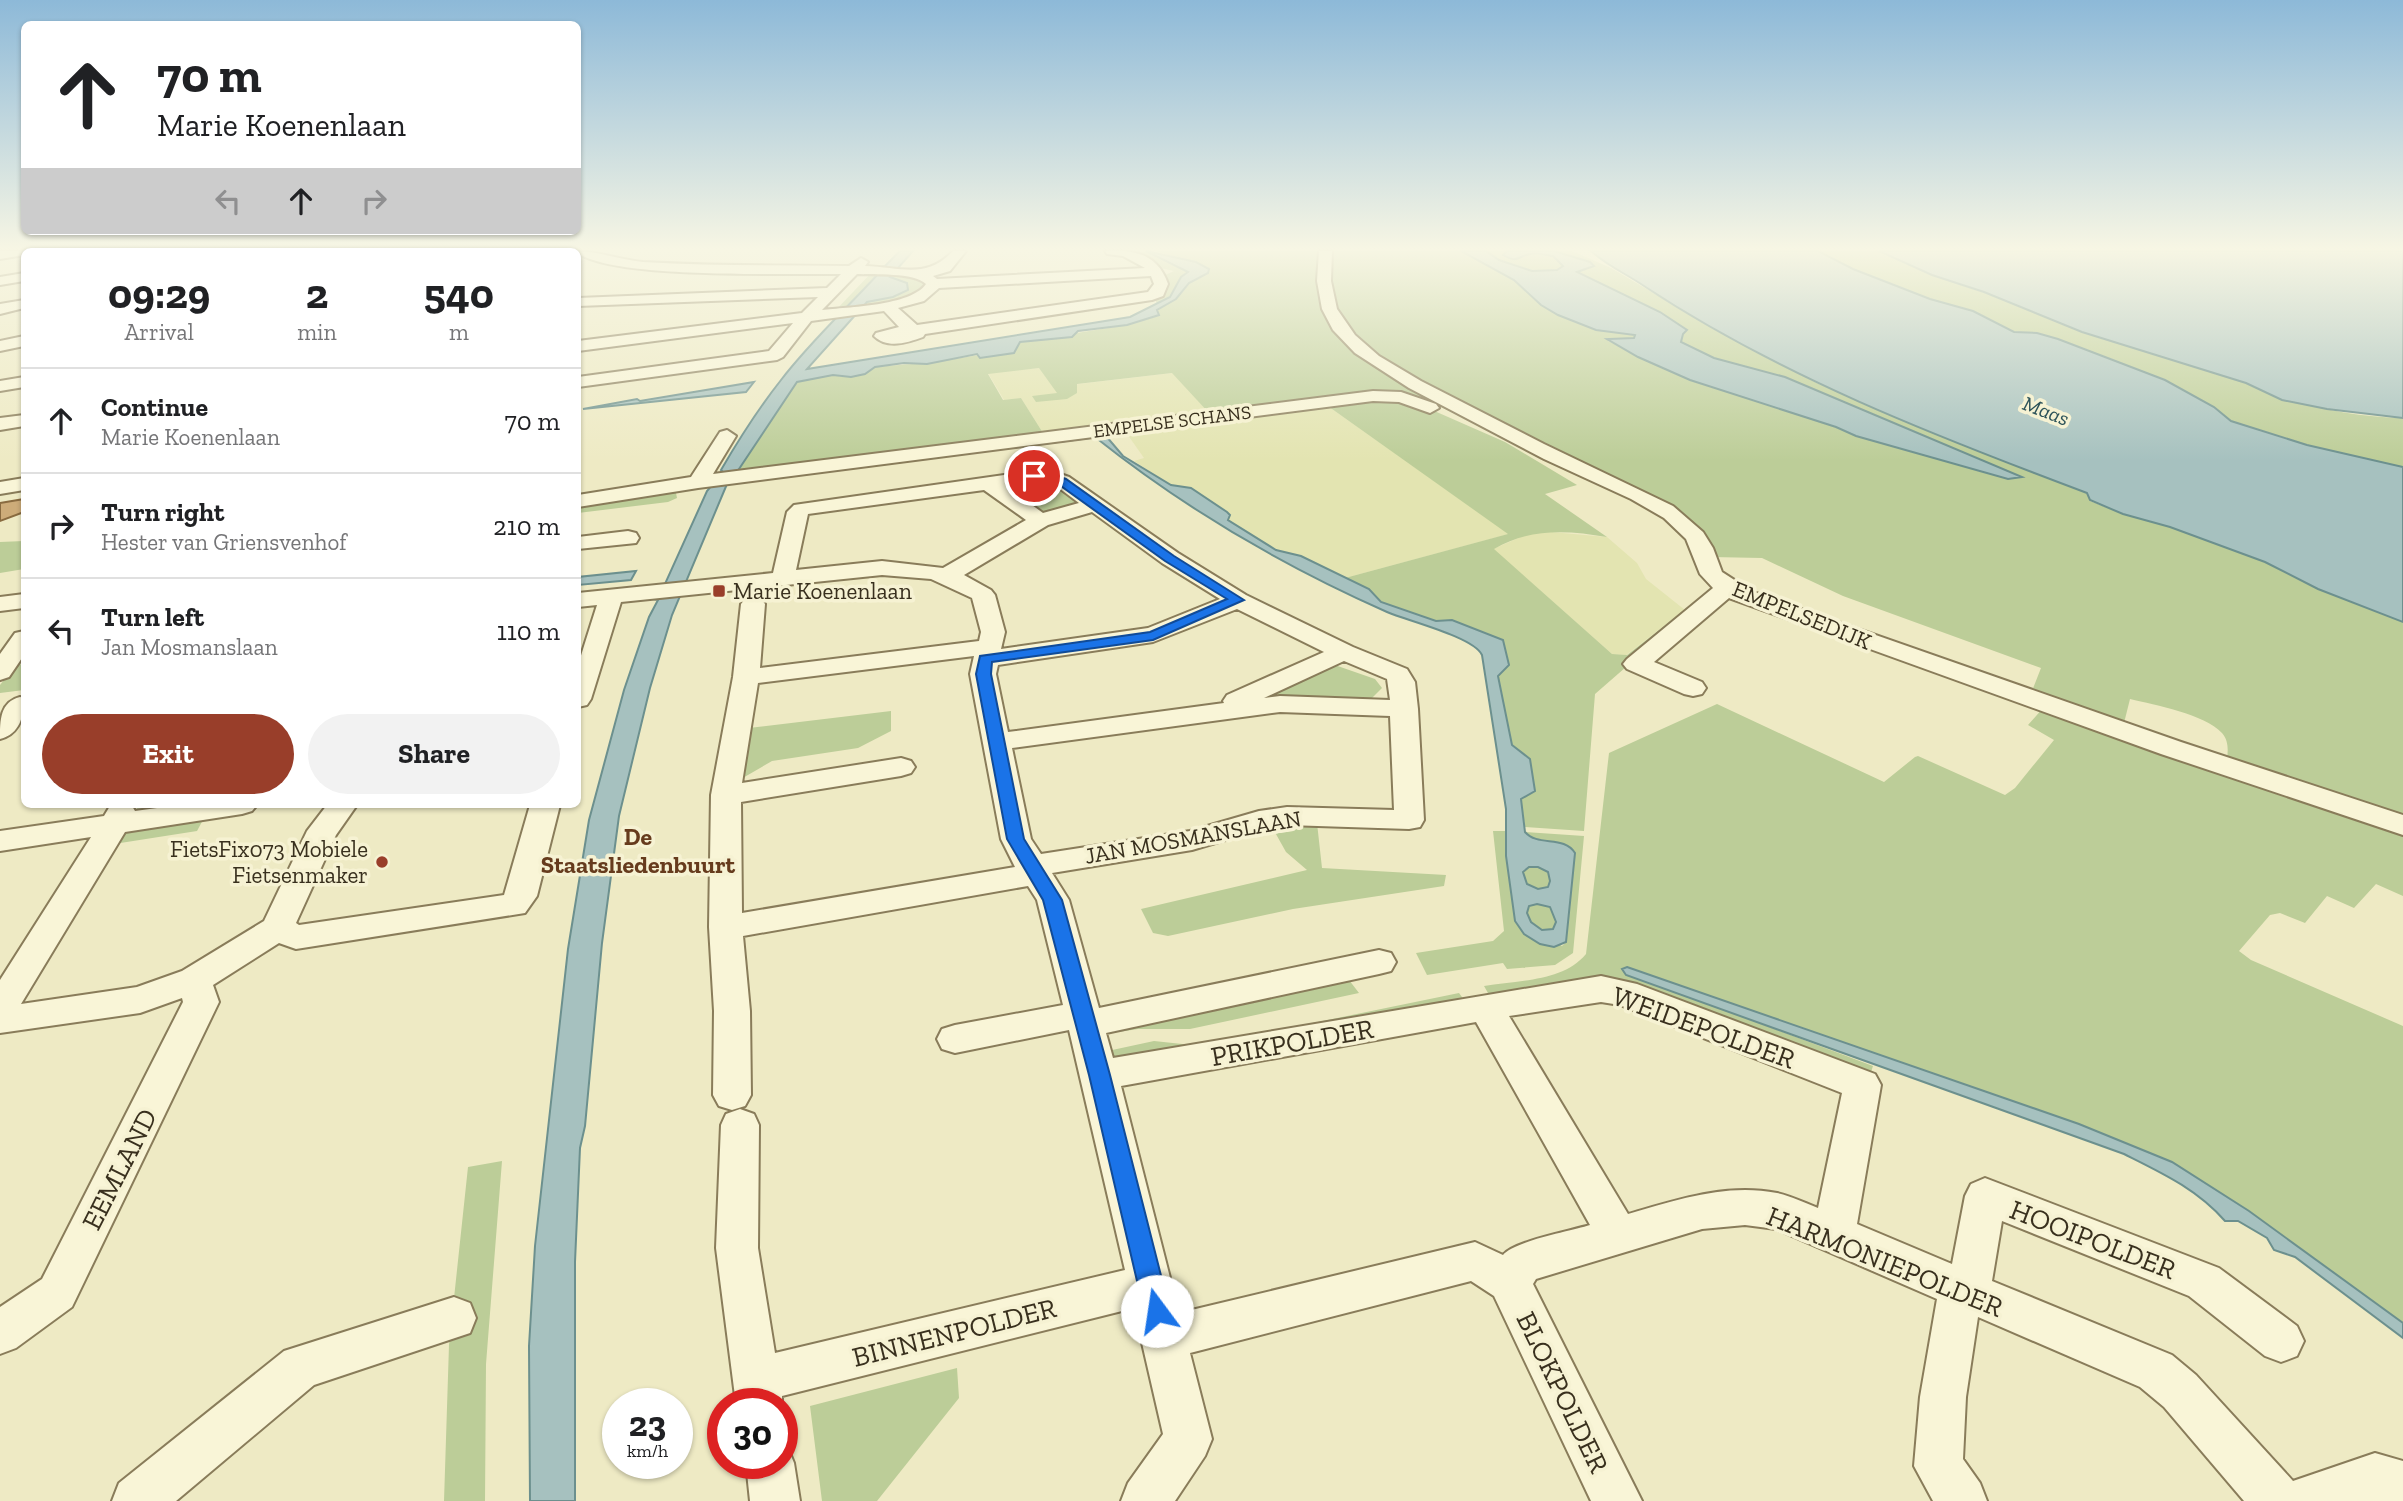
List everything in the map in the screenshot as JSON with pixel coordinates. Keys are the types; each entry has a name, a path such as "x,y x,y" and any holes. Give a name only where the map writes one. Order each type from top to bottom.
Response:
{"street":[{"path":"615,321 628,376"},
{"path":"581,346 773,321"},
{"path":"581,382 771,356 777,354 803,321"},
{"path":"904,321 913,330 976,321"},
{"name":"EMPELSEDIJK","path":"1336,321 1353,342 1394,373 1549,454 1641,496 1682,522 1703,550 1707,567 1716,578 1745,597 2171,748 2403,825"},
{"path":"0,346 21,342"},
{"path":"0,386 21,382"},
{"name":"EMPELSE SCHANS","path":"581,500 698,481 1384,395 1417,402 1482,430 1549,454"},
{"path":"0,425 21,422"},
{"path":"698,481 727,436"},
{"name":"JAN MOSMANSLAAN","path":"783,579 802,509 1046,475 1062,481 1170,558 1238,600 1344,652 1398,674 1402,682 1405,709 1409,820 1287,816 1259,820 1192,840 1032,870"},
{"path":"987,482 1040,520"},
{"path":"0,488 21,484"},
{"path":"946,576 1040,520 1096,505"},
{"path":"581,543 628,538"},
{"path":"581,600 912,568 946,576 983,595 993,632 983,674 1016,839 1032,870 1053,900 1099,1075 1188,1439 1146,1501"},
{"path":"1693,688 1636,664 1728,587"},
{"path":"581,691 611,597"},
{"path":"747,677 1153,635 1238,600"},
{"path":"0,604 21,601"},
{"path":"753,604 747,677 726,795 726,927 736,1110 737,1248 758,1388"},
{"path":"0,672 15,642"},
{"path":"1208,714 1344,652"},
{"path":"997,743 1280,704 1405,709"},
{"path":"0,731 15,706"},
{"path":"726,795 901,767"},
{"path":"0,841 120,815 205,808"},
{"path":"0,1020 140,1000 194,980 276,928 322,831 341,808"},
{"path":"276,928 296,937 514,905 521,896 544,808"},
{"path":"0,1009 120,815"},
{"path":"726,927 1032,870"},
{"path":"955,1039 1084,1019 1379,962"},
{"name":"EEMLAND","path":"0,1333 57,1293 201,1002 194,980"},
{"name":"WEIDEPOLDER","path":"1485,1007 1601,989 1625,993 1862,1085 1834,1234"},
{"path":"1485,1007 1617,1234"},
{"name":"PRIKPOLDER","path":"1099,1075 1485,1007"},
{"name":"HOOIPOLDER","path":"1964,1292 1985,1196 2204,1282 2281,1341"},
{"name":"HARMONIEPOLDER","path":"1509,1282 1522,1264 1702,1211 1745,1207 1779,1211 2168,1379 2277,1501"},
{"path":"1163,1338 1475,1261 1509,1282"},
{"name":"BLOKPOLDER","path":"1509,1282 1617,1501"},
{"name":"BINNENPOLDER","path":"773,1388 1150,1284"},
{"path":"1962,1501 1938,1466 1943,1397 1964,1292"},
{"path":"136,1501 300,1367 454,1318"},
{"path":"2305,1501 2375,1478 2403,1486"},
{"path":"772,1479 775,1501"}],"green space":[{"path":"1139,321 1335,321 1338,331 1496,434 1427,401 1384,391 1208,412 1172,373 1077,384 1077,393 1067,399 1036,402 1032,396 1057,393 1039,368 988,374 1003,400 1021,398 1043,433 737,472 797,382 833,375 843,377 875,367 979,355 1020,342"},
{"path":"1340,321 1573,321 1591,328 1636,335 1635,338 1608,341 1690,380 1836,427 1856,436 2008,479 2020,476 1785,377 1714,358 1681,342 1683,334 1669,321 1701,321 1819,384 2087,493 2090,501 2265,562 2318,589 2403,622 2403,821 2227,759 2227,743 2222,733 2192,715 2130,699 2124,723 2032,691 2041,668 1843,596 1762,558 1711,557 1696,530 1400,373 1341,326"},
{"path":"1993,321 2066,321 2283,398 2343,412 2403,418 2403,467 2307,445 2231,421 2214,407 2165,380 2058,339 2037,333 2014,332"},
{"path":"1040,368 1053,387 1173,373 1208,412 1043,433 1021,398 1004,400 988,373"},
{"path":"1375,397 1423,406 1505,442 1577,485 1545,494 1607,537 1549,532 1521,537 1494,549 1612,654 1627,655 1685,610 1688,613 1595,694 1584,831 1525,827 1521,799 1530,759 1512,745 1497,676 1509,665 1452,620 1436,621 1410,614 1381,602 1369,589 1345,578 1508,534 1325,404"},
{"path":"1325,404 1509,534 1345,578 1301,556 1276,550 1228,520 1227,512 1191,488 1171,485 1134,461 1144,458 1125,431"},
{"path":"1049,479 1086,505 1041,517 997,484"},
{"path":"663,491 676,493 677,498 668,502 581,513 581,505"},
{"path":"1551,532 1607,537 1637,563 1646,579 1685,610 1626,655 1612,654 1493,549 1528,534"},
{"path":"21,541 21,570 0,573 0,542"},
{"path":"1329,663 1375,679 1382,688 1366,704 1266,699 1280,685"},
{"path":"21,664 21,690 0,693 0,685 16,665"},
{"path":"1717,704 1884,782 1918,756 2005,795 2015,788 2054,740 2028,725 2044,707 2403,834 2403,896 2376,884 2354,908 2327,896 2305,923 2280,913 2270,915 2239,951 2251,960 2403,1026 2403,1323 2249,1211 2172,1162 2079,1124 1623,972 1873,1066 1869,1078 1621,987 1492,1000 1484,986 1553,975 1576,963 1586,954 1609,753"},
{"path":"891,711 891,731 858,748 772,761 741,779 740,729"},
{"path":"137,808 209,808 197,831 114,844"},
{"path":"1317,823 1322,868 1446,875 1444,886 1293,909 1168,936 1153,933 1141,909 1307,870 1286,852 1272,827"},
{"path":"1493,831 1505,831 1515,921 1562,946 1566,942 1575,852 1561,844 1535,839 1525,832 1584,836 1573,953 1555,965 1507,969 1503,963 1427,975 1416,953 1493,941 1504,931"},
{"path":"1529,867 1538,867 1548,872 1548,887 1538,889 1527,884 1523,872"},
{"path":"1529,905 1550,907 1556,922 1553,929 1542,930 1531,922 1527,913"},
{"path":"1349,980 1359,993 1190,1029 1138,1029 1099,1035 1284,988"},
{"path":"1459,993 1475,1015 1442,1020 1445,1028 1385,1040 1379,1032 1114,1076 1103,1052 1154,1041 1201,1046"},
{"path":"502,1161 486,1364 485,1501 444,1501 449,1345 468,1167"},
{"path":"957,1368 959,1398 877,1501 822,1501 810,1406"}],"water":[{"path":"833,321 850,321 807,369 1105,321 1140,321 1078,331 1072,337 1020,342 1014,353 980,358 977,354 927,364 904,363 875,367 865,374 851,377 833,375 797,382 737,472 723,472 721,470 749,424 792,366"},
{"path":"1573,321 1674,321 1687,330 1681,342 1714,358 1785,377 2022,477 2008,479 1856,436 1836,427 1690,380 1638,357 1607,339 1634,338 1635,335 1596,330"},
{"name":"Maas","path":"1701,321 1993,321 2014,332 2037,333 2058,339 2165,380 2214,407 2231,421 2307,445 2403,467 2403,622 2318,589 2265,562 2170,527 2123,514 2090,500 2087,493 1860,402 1749,348"},
{"path":"2055,321 2403,321 2403,418 2327,409 2282,400 2246,383 2082,332"},
{"path":"754,382 746,392 583,409 637,399 640,401"},
{"path":"1106,436 1123,456 1171,485 1191,488 1227,512 1230,515 1228,520 1276,550 1301,556 1369,589 1381,602 1436,621 1452,620 1503,640 1509,665 1498,676 1512,745 1530,759 1535,791 1521,799 1525,832 1537,839 1564,844 1575,853 1566,942 1554,947 1540,944 1524,934 1515,921 1506,856 1506,809 1482,655 1476,648 1454,636 1387,612 1272,555 1199,511 1095,437","holes":["1529,867 1538,867 1548,872 1548,887 1538,889 1527,884 1523,872","1537,904 1550,907 1556,922 1553,929 1542,930 1531,922 1527,913 1529,906"]},
{"path":"727,484 672,615 650,688 619,816 602,943 585,1126 580,1148 575,1262 575,1501 530,1501 529,1346 535,1246 568,949 589,820 624,690 649,617 658,600 653,599 657,586 665,584 707,491 712,485"},
{"path":"636,571 631,580 581,585 581,577"},
{"path":"1627,967 2079,1124 2172,1162 2249,1211 2403,1323 2403,1338 2295,1257 2274,1250 2267,1238 2238,1221 2225,1221 2191,1191 2124,1154 1626,975 1622,969"}],"building":[{"path":"21,500 21,513 0,521 0,503"}],"place":[{"name":"Marie Koenenlaan","path":"719,591"},
{"name":"FietsFix073 Mobiele Fietsenmaker","path":"382,862"}],"district":[{"name":"De Staatsliedenbuurt","path":"638,851"}],"route":[{"path":"1034,476 1046,475 1062,481 1170,558 1238,600 1153,635 985,659 983,674 1016,839 1053,900 1157,1311"}]}
